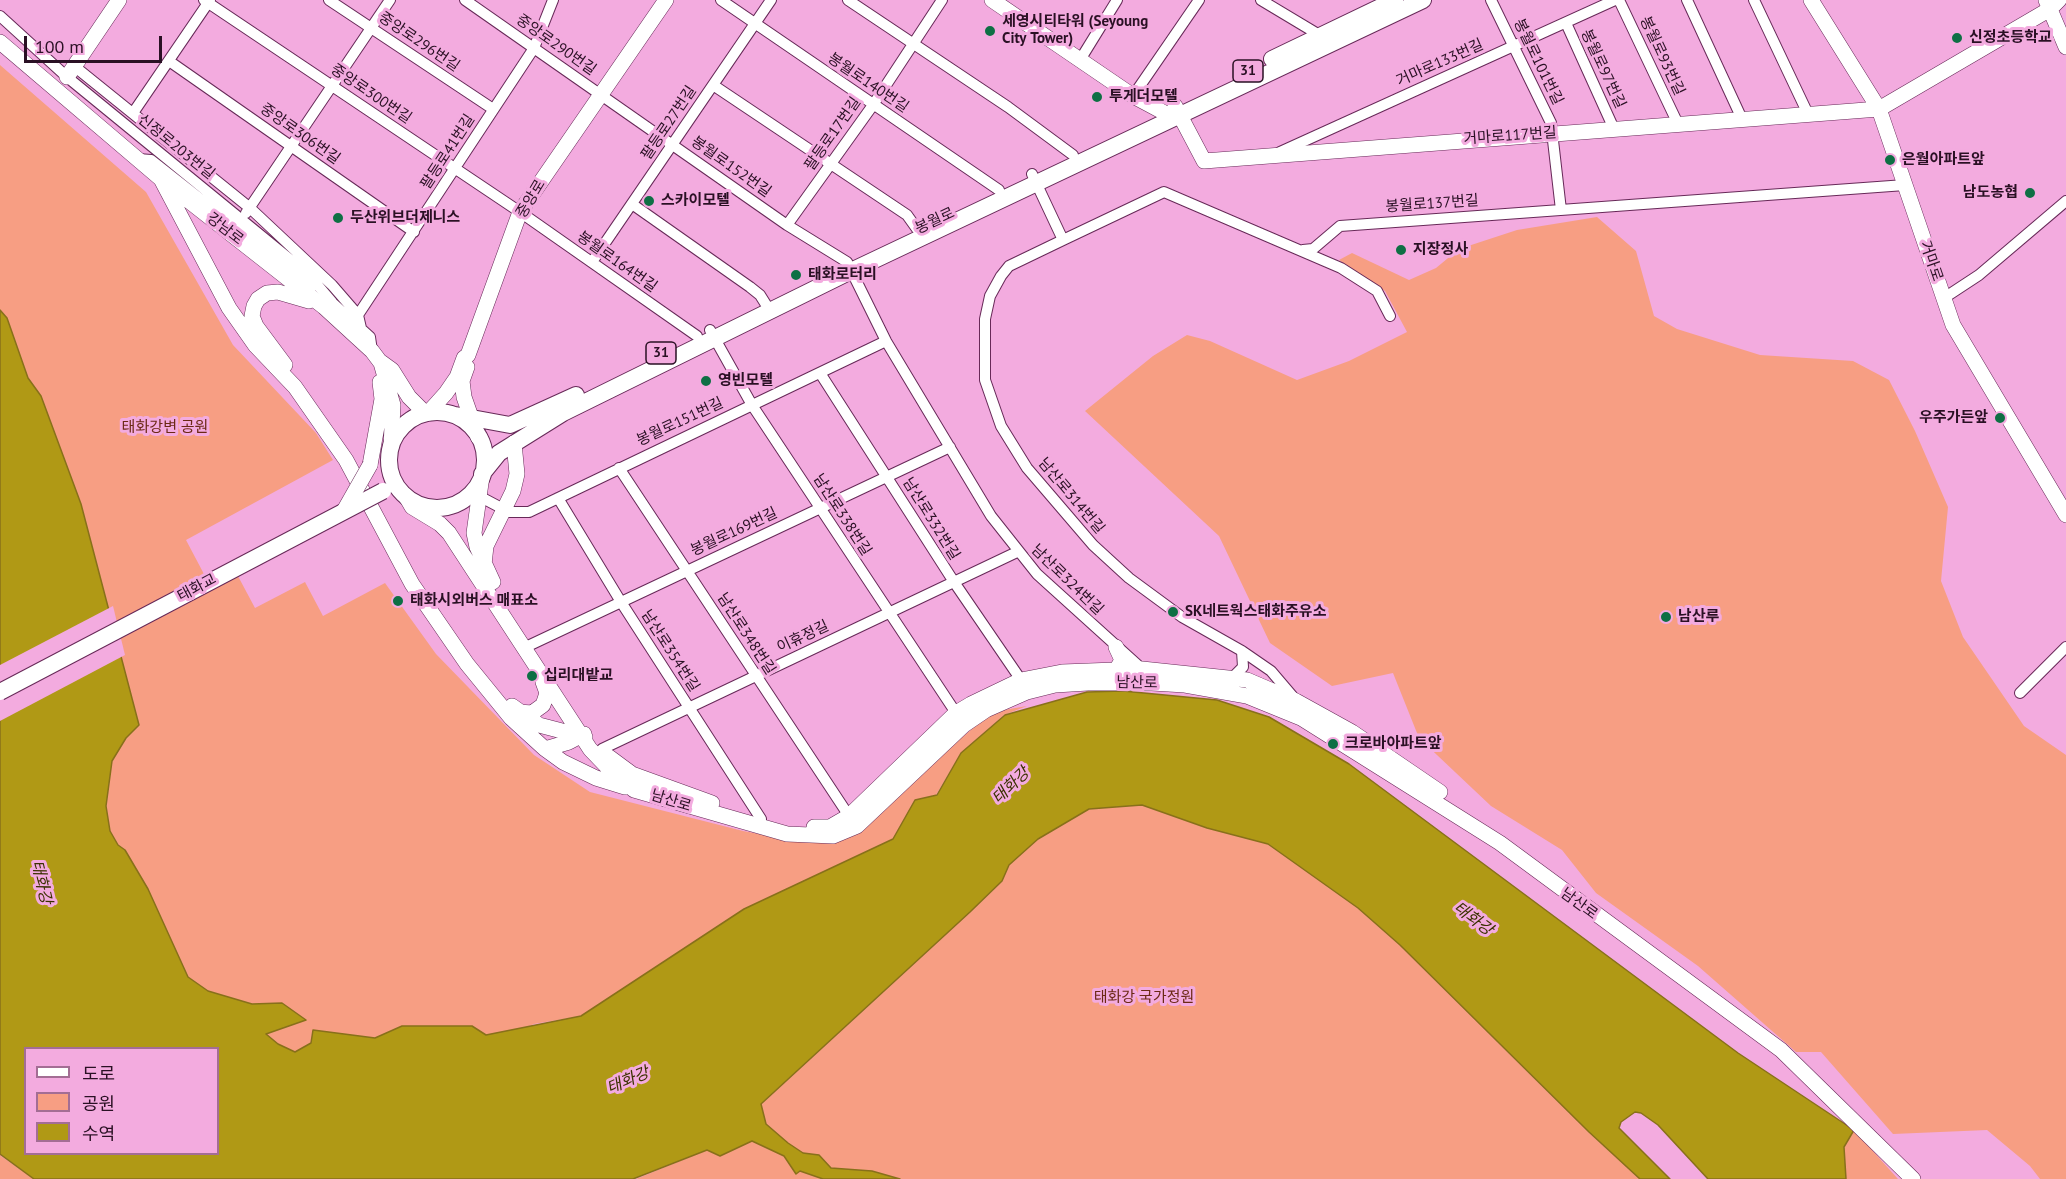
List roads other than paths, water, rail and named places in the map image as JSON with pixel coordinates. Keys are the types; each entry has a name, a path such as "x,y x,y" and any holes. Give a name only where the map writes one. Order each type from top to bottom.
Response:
{"main road":[{"path":"70,72 119,0"},
{"name":"중앙로","path":"428,413 446,393 464,358 468,355 520,212 666,0"},
{"path":"992,0 1132,96 1173,111"},
{"name":"봉월로","path":"849,267 917,229 999,190 1034,179 1073,155 1173,111 1395,0"},
{"path":"482,475 499,453 514,442 563,413 645,372 707,335 1173,111 1424,0"},
{"name":"거마로","path":"1810,0 1879,109 1953,325 2066,515"},
{"path":"1879,109 2052,3 2066,47"},
{"name":"강남로","path":"0,42 161,179 328,305 375,355 393,405 391,447"},
{"name":"거마로117번길","path":"1173,111 1204,161 1879,109"},
{"path":"161,179 229,308 255,345 295,387 346,459 412,584 467,664 511,718 544,748 563,762 596,778 634,790"},
{"path":"295,387 284,365 256,326 252,315 254,306 258,299 267,293 278,292 328,305"},
{"name":"31","path":"472,416 510,425 707,335"},
{"path":"375,355 392,370 409,397 428,413"},
{"path":"345,509 370,465 382,399 375,355"},
{"path":"468,355 469,362 462,381 464,397 472,416 485,455 482,475 475,494 461,502 437,508 424,506 394,490 390,469 391,447 404,425 417,416 428,413 472,416"},
{"path":"450,414 463,420 478,437"},
{"path":"484,565 486,546 513,491 517,474 514,442"},
{"name":"남산로","path":"394,490 412,507 440,524 449,533 538,668 612,772 634,790 787,834 833,836 857,826 964,725 986,710 1027,692 1055,685 1088,682 1185,686 1247,696 1302,718 1500,843 1767,1039 1814,1081 1913,1179"},
{"name":"태화교","path":"0,692 345,509 394,490"},
{"name":"남산로","path":"475,494 474,533 484,565 494,583 583,731 615,763 632,774 761,819 809,828 830,826 849,816 956,713 1021,680 1062,672 1142,669 1247,680 1296,701 1352,732 1487,825 1790,1050 1923,1179"},
{"path":"1116,647 1122,660 1116,670"},
{"name":"남산로","path":"467,664 487,677 518,712 539,725 583,731"},
{"path":"518,712 532,713 546,700 547,693 538,668"},
{"path":"544,748 583,731"}],"street":[{"name":"중앙로296번길","path":"329,0 494,109"},
{"path":"241,220 390,0"},
{"name":"중앙로290번길","path":"465,0 601,94"},
{"name":"팔등로41번길","path":"358,315 534,48 553,0"},
{"name":"봉월로140번길","path":"721,0 999,190"},
{"name":"팔등로27번길","path":"592,262 771,0"},
{"path":"848,0 1008,107 1073,155"},
{"name":"팔등로17번길","path":"787,225 873,105 942,0"},
{"path":"1080,60 1117,0"},
{"path":"1132,96 1199,0"},
{"path":"1261,0 1321,36"},
{"name":"봉월로101번길","path":"1491,0 1554,133 1561,210"},
{"name":"거마로133번길","path":"1277,154 1617,0"},
{"name":"봉월로93번길","path":"1617,0 1678,124"},
{"path":"1687,0 1742,119"},
{"path":"1754,0 1808,114"},
{"path":"133,113 208,1"},
{"name":"중앙로300번길","path":"208,1 520,212"},
{"name":"신정로203번길","path":"0,16 70,72 241,220 308,274 328,305"},
{"name":"봉월로97번길","path":"1566,22 1614,129"},
{"name":"중앙로306번길","path":"169,61 414,232"},
{"path":"70,72 133,113 250,208 333,285 358,315 361,328"},
{"path":"713,85 907,215 917,229"},
{"name":"봉월로152번길","path":"601,94 849,267"},
{"path":"138,159 151,160 328,305 361,328 370,338 375,355"},
{"path":"1034,179 1063,240 1164,192 1341,267 1377,291 1389,316"},
{"name":"봉월로137번길","path":"1304,250 1313,249 1340,226 1905,185"},
{"path":"1944,298 1978,275 2066,201"},
{"path":"632,204 740,280 768,306"},
{"name":"봉월로164번길","path":"520,212 592,262 707,335"},
{"name":"남산로314번길","path":"1063,240 1010,266 1001,276 990,296 985,319 985,380 1001,426 1034,477 1100,552 1129,578 1182,617 1242,651 1271,671 1296,701 1302,718"},
{"path":"849,267 886,341"},
{"name":"남산로338번길","path":"707,335 956,713"},
{"name":"봉월로151번길","path":"475,494 503,509 520,513 529,512 886,341"},
{"name":"남산로324번길","path":"886,341 991,516 1017,552 1036,574 1142,669"},
{"name":"남산로332번길","path":"820,373 954,582 1021,680"},
{"name":"봉월로169번길","path":"530,645 887,477 948,443"},
{"name":"남산로348번길","path":"619,468 849,816"},
{"name":"남산로354번길","path":"558,498 621,602 761,819"},
{"name":"이휴정길","path":"600,746 689,708 1017,552"},
{"path":"2020,693 2066,647"},
{"path":"1232,678 1243,667 1242,651"}],"water":[{"name":"태화강","path":"0,310 7,318 28,378 41,396 81,504 139,725 126,738 112,761 106,806 110,831 118,845 125,850 148,889 188,977 208,991 252,1004 282,1003 306,1020 266,1034 278,1044 295,1052 311,1043 313,1030 375,1038 402,1026 472,1026 486,1035 581,1016 744,909 893,839 915,800 937,795 961,753 1005,715 1087,692 1123,691 1217,700 1269,717 1349,764 1738,1053 1854,1130 1844,1147 1846,1179 1708,1179 1658,1125 1641,1113 1635,1112 1621,1122 1619,1128 1670,1179 1640,1179 1589,1132 1400,945 1358,908 1268,844 1207,828 1142,805 1089,809 1038,839 1009,865 1002,881 970,912 761,1104 766,1124 803,1153 819,1155 831,1168 872,1171 900,1179 823,1179 800,1171 796,1174 784,1156 752,1141 720,1156 707,1150 633,1179 34,1179 0,1154"}],"place":[{"name":"세영시티타워 (Seyoung City Tower)","path":"990,31"},
{"name":"신정초등학교","path":"1957,38"},
{"name":"투게더모텔","path":"1097,97"},
{"name":"은월아파트앞","path":"1890,160"},
{"name":"남도농협","path":"2030,193"},
{"name":"스카이모텔","path":"649,201"},
{"name":"두산위브더제니스","path":"338,218"},
{"name":"지장정사","path":"1401,250"},
{"name":"태화로터리","path":"796,275"},
{"name":"영빈모텔","path":"706,381"},
{"name":"우주가든앞","path":"2000,418"},
{"name":"태화시외버스 매표소","path":"398,601"},
{"name":"SK네트웍스태화주유소","path":"1173,612"},
{"name":"남산루","path":"1666,617"},
{"name":"십리대밭교","path":"532,676"},
{"name":"크로바아파트앞","path":"1333,744"}],"park label":[{"name":"태화강변 공원","path":"165,428"},
{"name":"태화강 국가정원","path":"1144,998"}]}
